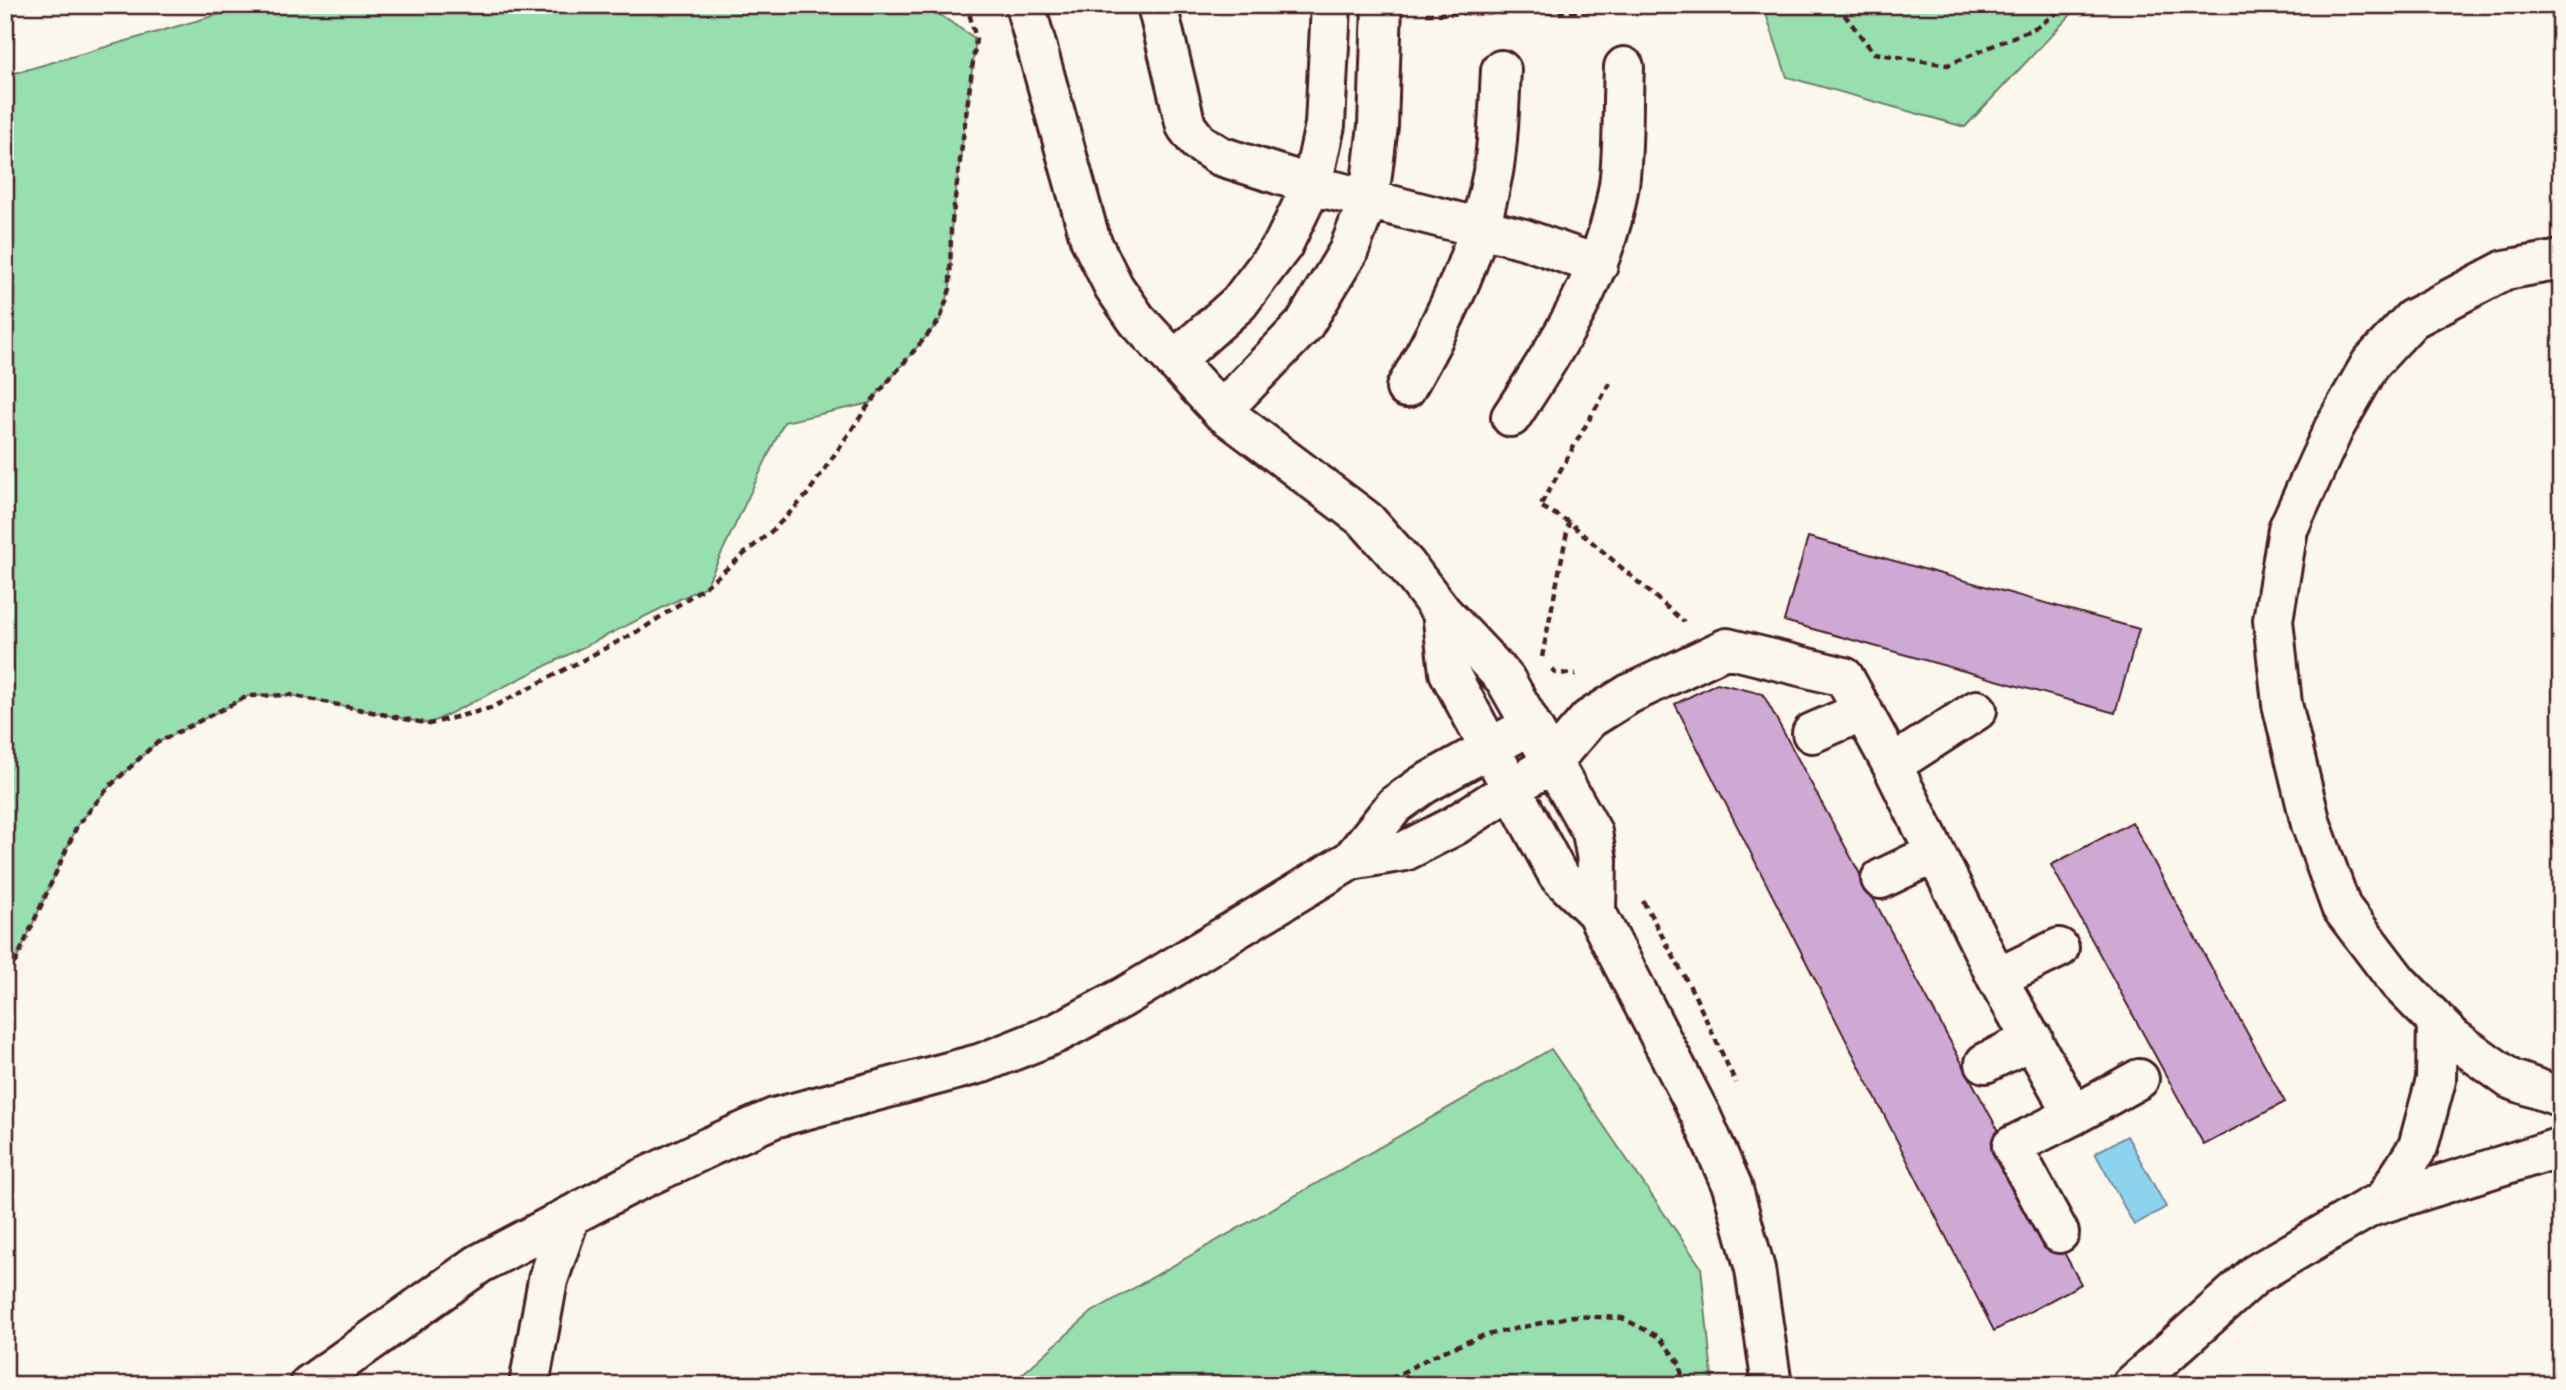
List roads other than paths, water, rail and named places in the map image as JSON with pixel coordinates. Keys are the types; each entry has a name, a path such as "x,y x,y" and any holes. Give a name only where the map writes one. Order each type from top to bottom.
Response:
{"street":[{"path":"1025,5 1090,239 1114,287 1174,361 1222,411 1366,520 1407,566 1442,612 1505,679 1592,832 1597,860 1596,912"},
{"path":"1157,5 1186,126 1198,142 1220,156 1312,186 1369,198 1524,239 1598,265"},
{"path":"1222,411 1304,325 1348,252 1369,198 1378,126 1383,10"},
{"path":"1174,361 1239,303 1283,245 1312,186 1325,125 1331,11"},
{"path":"1511,416 1554,352 1598,265 1619,186 1624,67"},
{"path":"1406,388 1448,314 1480,228 1494,170 1501,70"},
{"path":"2561,260 2505,270 2412,319 2371,363 2334,428 2288,529 2273,620 2282,704 2311,824 2340,906 2398,982 2454,1038 2510,1079 2561,1097"},
{"path":"1442,612 1448,672 1558,875 1596,912 1701,1116 1732,1186 1755,1269 1771,1383"},
{"path":"1351,860 1405,850 1454,825 1551,763 1600,713 1629,694 1727,648 1844,677 1892,765 1933,854 1997,978 2074,1115"},
{"path":"1892,765 1977,710"},
{"path":"1812,733 1863,711"},
{"path":"309,1385 479,1264 627,1186 774,1118 982,1063 1057,1033 1124,997 1351,860 1395,805 1489,748 1532,725 1600,713"},
{"path":"1881,878 1933,854"},
{"path":"1997,978 2060,948"},
{"path":"2382,1203 2418,1147 2436,1080 2437,1022"},
{"path":"1985,1063 2032,1039"},
{"path":"2059,1233 2012,1146 2138,1079"},
{"path":"2132,1385 2256,1274 2370,1207 2561,1147"},
{"path":"529,1385 548,1280 570,1216"}],"water":[{"path":"2127,1136 2166,1207 2134,1225 2095,1153"}]}
